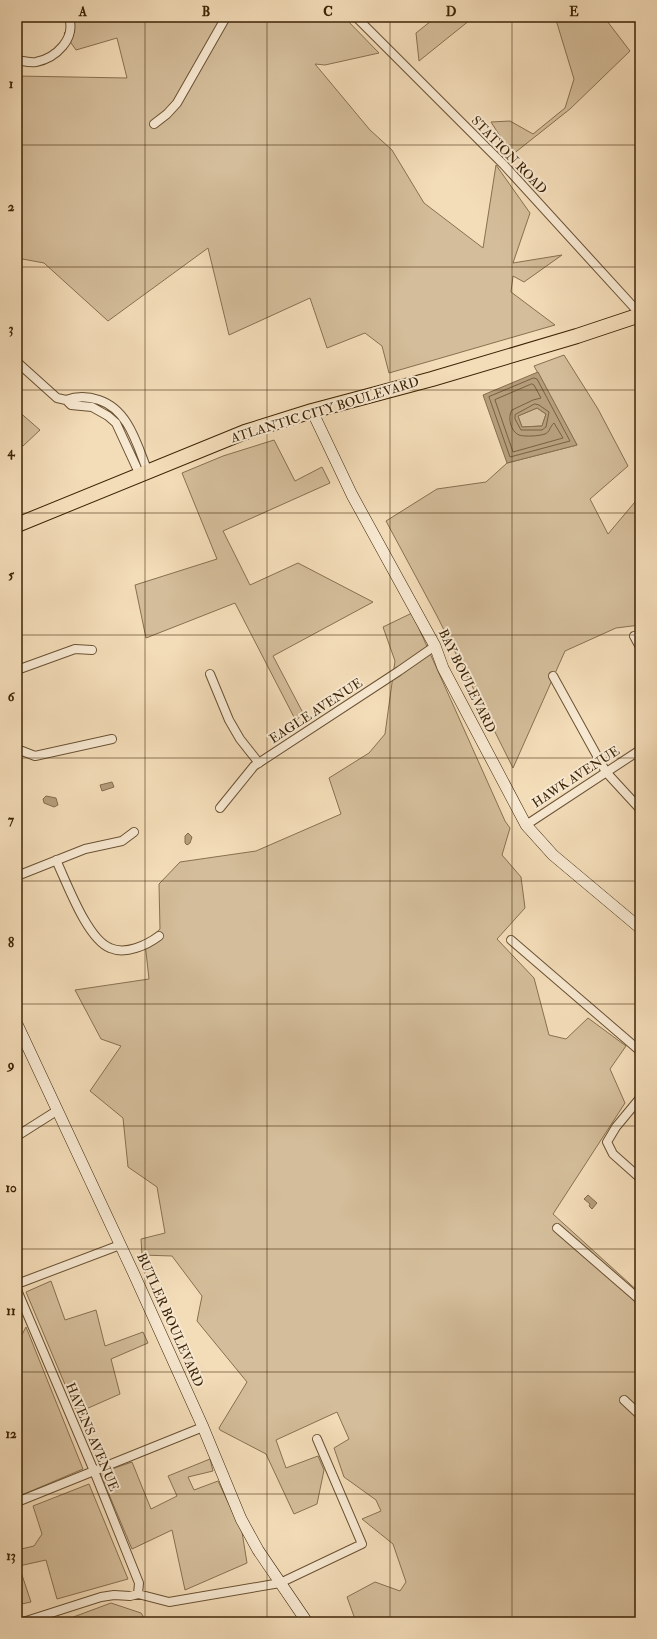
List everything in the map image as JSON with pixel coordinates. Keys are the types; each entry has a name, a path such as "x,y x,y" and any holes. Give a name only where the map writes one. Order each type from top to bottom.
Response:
{"highway":[{"name":"ATLANTIC CITY BOULEVARD","path":"17,525 245,432 312,411 432,379 577,336 640,314"}],"street":[{"path":"17,60 35,62 53,56 63,46 70,34 69,17"},
{"path":"154,124 167,114 177,103 226,17"},
{"name":"STATION ROAD","path":"356,17 504,165 640,314"},
{"path":"17,362 57,398 66,400 71,405 92,407 108,416 116,423 144,473"},
{"name":"BAY BOULEVARD","path":"312,411 352,495 435,646 447,675 526,825 553,855 640,928"},
{"path":"634,636 640,647"},
{"name":"EAGLE AVENUE","path":"220,808 246,775 259,763 435,646"},
{"path":"17,670 75,649 92,650"},
{"path":"210,674 229,720 240,739 259,763"},
{"path":"553,676 606,772 640,809"},
{"path":"17,750 35,756 112,739"},
{"name":"HAWK AVENUE","path":"526,825 640,750"},
{"path":"17,876 84,849 122,841 134,832"},
{"path":"56,860 84,921 102,943 110,948 128,949 150,942 159,936"},
{"path":"511,940 640,1051"},
{"name":"BUTLER BOULEVARD","path":"17,1024 120,1244 203,1427 241,1519 258,1550 307,1622"},
{"path":"640,1098 608,1139 607,1146 620,1161 640,1178"},
{"path":"17,1136 58,1110"},
{"path":"557,1228 640,1300"},
{"path":"17,1284 120,1244"},
{"name":"HAVENS AVENUE","path":"17,1290 94,1471 139,1583 138,1594"},
{"path":"624,1400 638,1410"},
{"path":"17,1502 203,1427"},
{"path":"23,1622 101,1597 114,1595 130,1596 138,1594 169,1602 177,1602 280,1583 362,1544 317,1439"}],"shaded area":[{"path":"80,17 344,17 379,53 325,65 315,64 370,130 392,150 424,203 483,248 496,165 530,213 513,263 562,255 524,282 513,276 511,292 555,325 389,373 382,346 365,333 327,348 310,298 229,335 208,248 108,321 44,263 17,258 17,76 127,78 117,38 76,50 64,33"},
{"path":"436,17 604,17 630,51 570,109 512,155 491,122 510,121 533,134 565,108 574,79 556,20 470,20 419,61 416,33"},
{"path":"564,355 598,409 628,466 590,499 608,534 640,496 640,625 616,628 565,651 513,768 437,616 386,521 437,489 486,482 507,463 577,445 534,366"},
{"path":"537,408 546,414 542,426 522,427 518,416"},
{"path":"17,410 40,430 23,446 17,441"},
{"path":"274,440 295,481 322,467 330,483 223,531 250,585 298,563 373,602 273,656 303,713 296,721 235,603 146,638 135,585 217,559 182,473 223,456"},
{"path":"412,613 505,821 510,828 502,855 521,877 525,908 497,939 534,978 549,1035 566,1039 588,1018 626,1046 610,1069 625,1103 553,1214 640,1293 640,1622 356,1622 347,1597 375,1582 400,1591 406,1582 393,1544 362,1519 381,1511 376,1500 344,1477 334,1448 349,1439 337,1412 276,1440 286,1468 318,1456 324,1470 317,1504 294,1514 266,1454 220,1430 219,1428 247,1382 197,1321 202,1296 172,1256 142,1255 141,1239 165,1233 157,1187 128,1167 123,1118 90,1091 121,1046 101,1039 75,990 149,979 145,943 160,929 159,884 180,862 256,851 341,814 329,778 369,753 385,734 395,661 383,627"},
{"path":"51,1281 65,1320 96,1310 105,1346 143,1332 148,1343 111,1359 120,1394 77,1413 26,1292"},
{"path":"26,1327 83,1469 17,1497 17,1344"},
{"path":"210,1459 213,1471 188,1477 194,1490 218,1481 242,1532 247,1563 185,1590 172,1530 132,1549 100,1473 132,1462 151,1509 177,1496 168,1476"},
{"path":"89,1484 128,1579 57,1599 46,1560 19,1566 31,1602 17,1605 17,1550 34,1546 42,1534 33,1506"},
{"path":"111,1603 141,1613 147,1622 69,1622 68,1619"}],"water":[{"path":"538,372 577,445 507,463 483,395","holes":["537,408 546,414 542,426 522,427 518,416"]},
{"path":"112,782 114,787 102,791 100,785"},
{"path":"46,796 56,798 58,805 54,807 44,803 43,799"},
{"path":"188,833 192,837 190,843 187,845 185,843 185,836"},
{"path":"588,1195 597,1203 592,1209 589,1206 590,1204 584,1199"}]}
